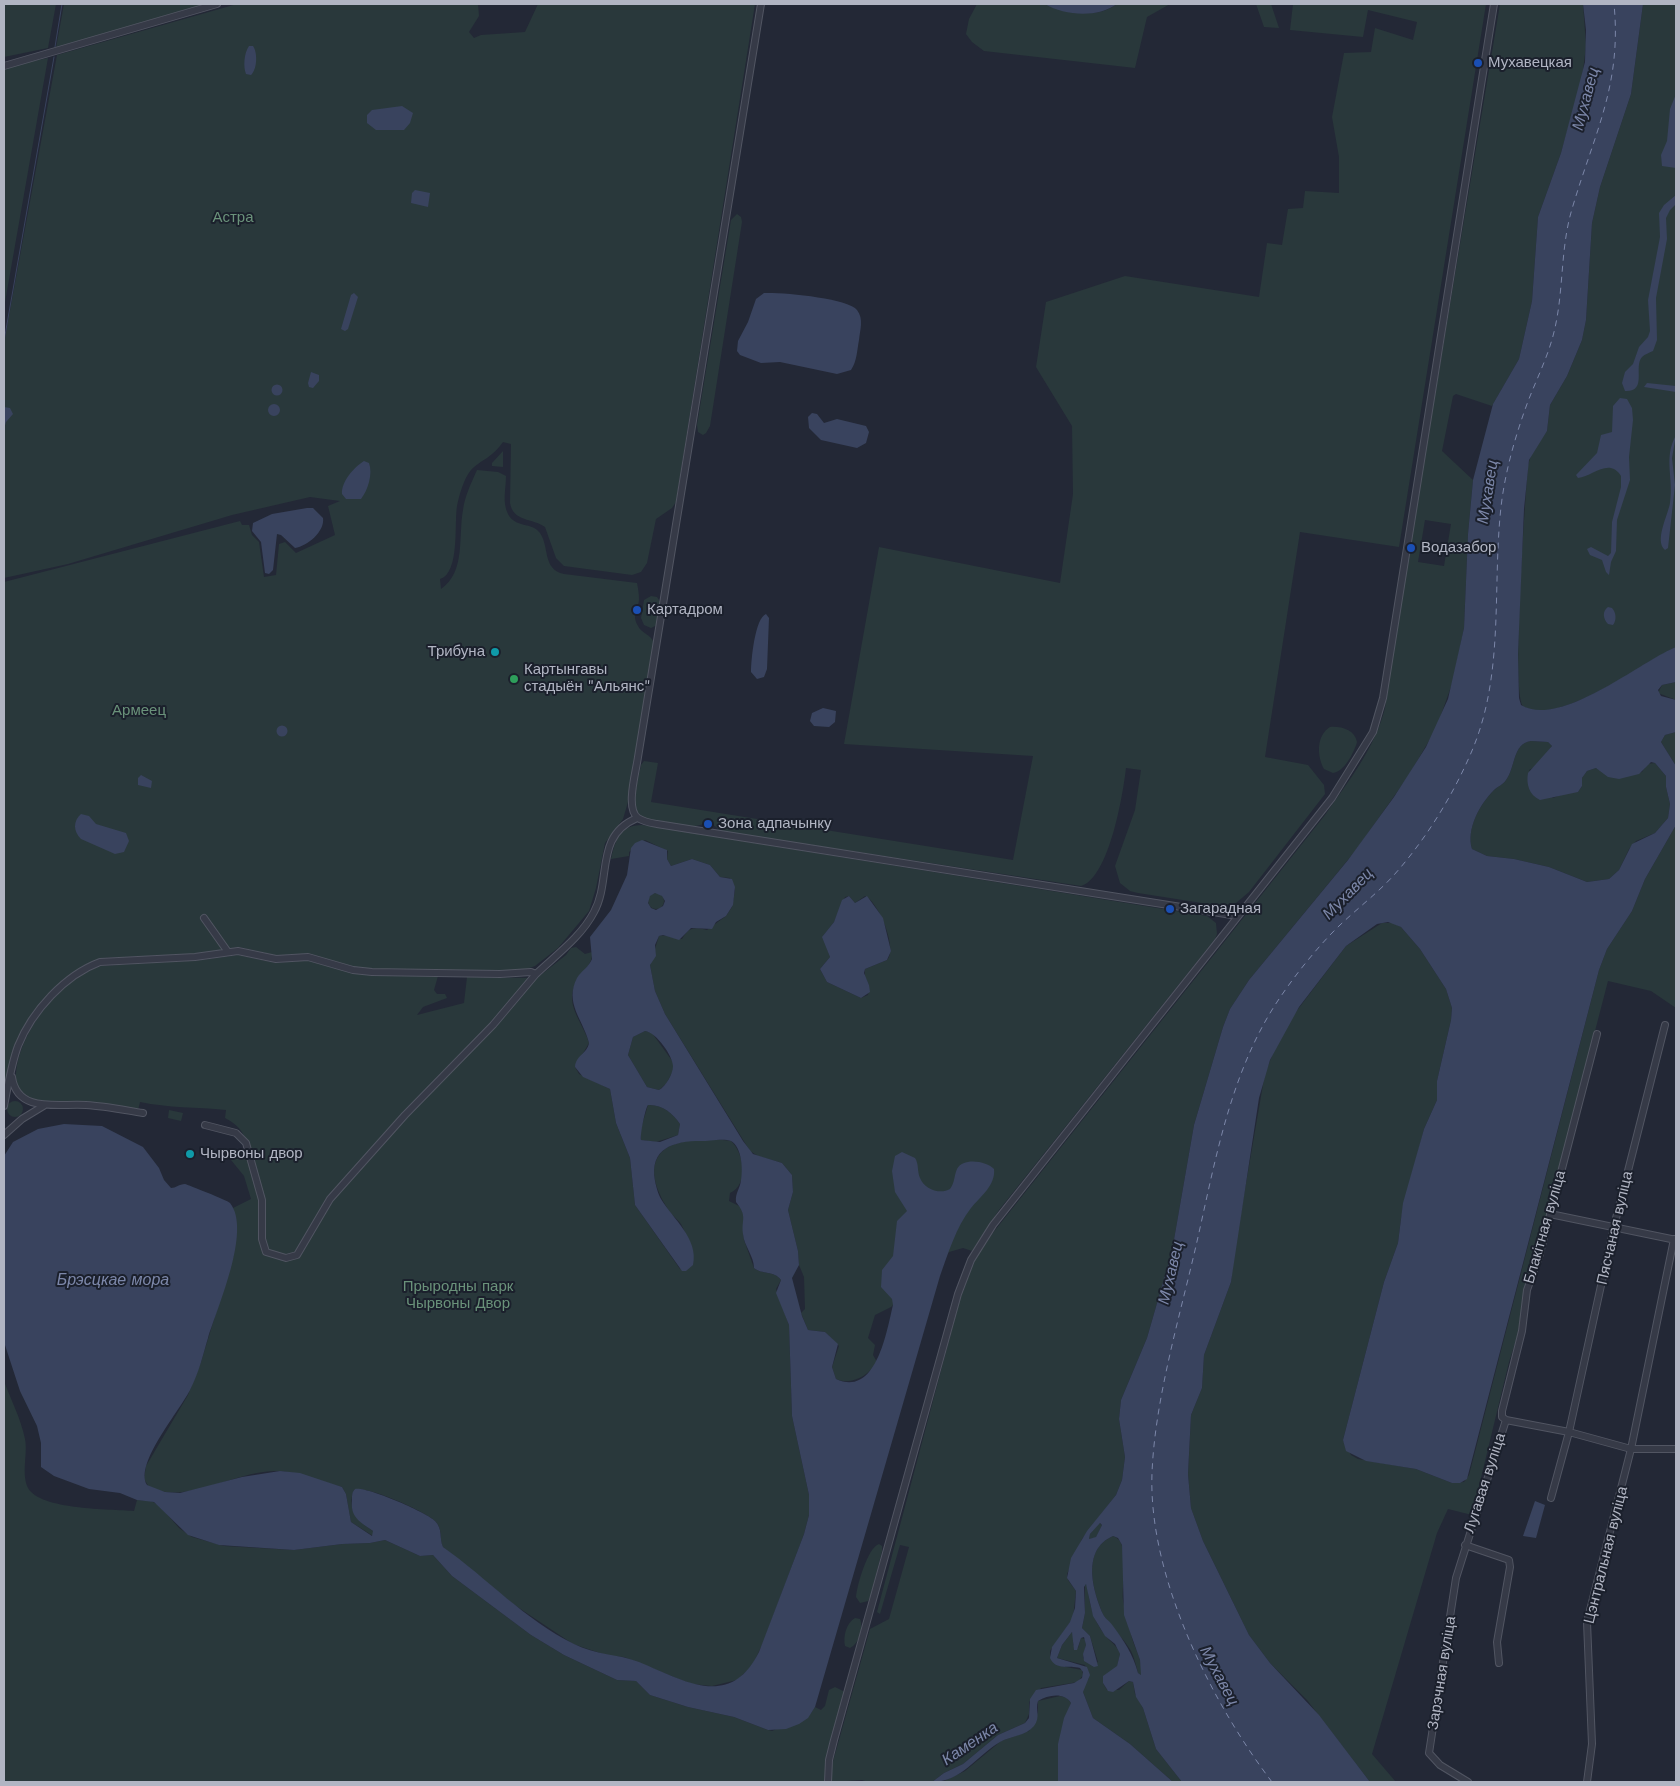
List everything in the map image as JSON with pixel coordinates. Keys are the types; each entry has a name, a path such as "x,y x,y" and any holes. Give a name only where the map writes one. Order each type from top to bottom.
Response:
{"street":[{"path":"4,66 217,4"},
{"path":"637,818 632,804 638,757 761,4"},
{"path":"828,1782 829,1760 834,1740 958,1294 971,1260 999,1217 1337,790 1373,732 1379,715 1494,4"},
{"path":"204,1125 236,1132 246,1143 262,1200 262,1239 266,1252 286,1258 297,1255 318,1216 335,1192 405,1115 493,1025 536,974 570,942 590,918 600,895 609,846 620,828 637,818 665,826 1238,916"},
{"path":"204,918 228,952"},
{"path":"4,1106 18,1046 34,1019 56,992 88,966 112,960 195,957 244,951 276,959 308,957 353,970 372,972 482,974 531,972 536,974"},
{"name":"Пясчаная вуліца","path":"1550,1498 1569,1432 1614,1226 1665,1025"},
{"name":"Блакітная вуліца","path":"1506,1420 1502,1417 1502,1411 1522,1331 1527,1290 1537,1265 1597,1034"},
{"path":"11,1073 14,1086 21,1097 32,1102 45,1105 85,1104 143,1113"},
{"path":"4,1135 22,1118 45,1105"},
{"path":"1550,1214 1675,1239"},
{"name":"Цэнтральная вуліца","path":"1587,1782 1592,1744 1588,1622 1632,1449 1675,1239"},
{"path":"1506,1420 1569,1432 1632,1449 1676,1449"},
{"name":"Лугавая вуліца","path":"1499,1663 1497,1642 1510,1566 1509,1560 1465,1545 1486,1488 1506,1420"},
{"name":"Зарэчная вуліца","path":"1465,1545 1456,1578 1429,1754 1440,1765 1468,1782"}],"green space":[{"path":"1036,3 1089,13 1108,9 1117,4 1170,4 1147,17 1135,68 984,51 972,42 966,34 969,19 977,4"},
{"path":"4,4 56,4 48,48 4,57"},
{"path":"64,4 205,4 56,48"},
{"path":"237,4 478,4 479,16 469,32 474,38 481,35 525,32 538,4 755,4 676,502 672,508 656,519 647,563 641,572 632,575 564,566 556,558 545,527 519,517 512,509 510,503 511,444 503,442 495,452 475,466 466,478 457,506 455,547 451,568 440,579 441,589 449,582 458,563 464,505 477,470 498,472 506,476 505,500 508,514 515,521 533,527 540,533 552,568 564,574 637,583 639,602 635,615 636,622 640,629 654,643 628,802 623,819 605,843 596,888 589,911 558,948 535,966 524,970 500,972 358,968 307,954 279,956 239,947 195,954 101,958 83,966 68,977 27,1024 4,1091 4,582 240,521 242,525 249,525 252,535 259,542 264,577 276,575 279,544 285,542 296,553 335,535 328,506 340,501 310,497 232,515 68,564 4,578 4,343 57,55"},
{"path":"1256,4 1271,4 1279,28 1264,27"},
{"path":"1293,4 1486,4 1399,547 1300,532 1265,757 1308,765 1324,785 1325,794 1249,892 1236,903 1221,906 1138,893 1130,891 1120,883 1115,866 1135,810 1141,770 1126,768 1118,815 1107,852 1091,880 1081,886 720,831 709,823 688,826 642,817 638,813 635,800 641,765 644,761 658,763 651,802 1013,860 1033,756 844,744 879,547 1060,583 1073,494 1072,426 1036,367 1046,302 1125,276 1259,297 1267,243 1282,245 1288,209 1303,208 1305,191 1339,193 1339,157 1332,117 1344,53 1371,52 1375,28 1413,40 1417,22 1368,10 1363,37 1290,30"},
{"path":"1500,4 1583,4 1586,46 1582,79 1561,153 1538,217 1532,301 1519,359 1492,406 1456,394 1453,396 1442,451 1473,480 1468,534 1464,628 1453,681 1436,729 1407,778 1356,850 1249,980 1230,1009 1223,1027 1194,1125 1172,1251 1147,1338 1121,1400 1119,1419 1125,1457 1122,1480 1116,1495 1082,1539 1067,1574 1068,1580 1076,1591 1073,1618 1050,1651 1050,1655 1056,1665 1082,1670 1083,1675 1078,1682 1041,1688 1029,1702 1029,1714 1025,1723 998,1735 963,1764 944,1773 932,1782 868,1782 862,1780 833,1782 831,1779 832,1765 870,1629 889,1619 909,1547 900,1545 880,1614 877,1612 960,1299 975,1260 992,1234 1325,815 1368,751 1385,708 1411,539","holes":["1425,520 1451,524 1444,566 1418,562"]},
{"path":"1643,4 1676,4 1676,647 1579,701 1558,708 1540,711 1524,707 1520,696 1518,670 1522,552 1528,465 1532,452 1547,431 1550,405 1567,376 1582,340 1586,320 1592,223 1600,187 1631,94"},
{"path":"48,58 4,308 4,67"},
{"path":"737,214 741,217 742,222 710,426 703,435 698,432 697,425 731,220"},
{"path":"503,451 503,467 492,466 492,463"},
{"path":"651,596 657,597 661,603 657,625 651,628 644,625 641,618 644,600"},
{"path":"1676,682 1676,700 1658,693 1662,685"},
{"path":"1330,727 1339,727 1347,730 1353,734 1357,742 1345,766 1333,773 1324,769 1319,752 1322,736"},
{"path":"1676,732 1676,766 1661,742 1665,735"},
{"path":"1531,741 1548,742 1552,746 1537,766 1529,770 1553,798 1568,792 1578,792 1582,786 1582,778 1587,771 1596,768 1613,775 1629,775 1642,772 1647,764 1655,763 1666,776 1666,787 1670,804 1668,818 1655,833 1636,841 1629,849 1619,870 1609,879 1587,882 1549,867 1514,859 1487,856 1472,849 1471,833 1479,810 1494,790 1506,780 1520,747"},
{"path":"642,825 1207,916 1216,923 1217,934 1215,939 999,1210 972,1251 963,1248 949,1252 891,1307 875,1315 868,1338 875,1345 873,1355 877,1362 874,1367 860,1378 848,1381 836,1379 832,1367 839,1346 825,1332 808,1330 801,1313 805,1309 804,1277 799,1265 798,1251 788,1210 793,1192 792,1175 782,1163 758,1156 750,1151 665,1014 655,991 650,965 659,936 682,939 692,929 707,930 726,916 732,907 735,890 730,878 720,877 710,865 692,859 671,866 667,859 668,851 645,840 629,852 629,856 611,859 614,846 620,835 628,828","holes":["849,896 855,903 865,896 876,907 889,937 890,947 890,955 887,960 865,969 865,977 869,985 868,995 861,998 827,982 820,969 830,957 823,936 834,922 845,897"]},
{"path":"1676,825 1676,1008 1651,991 1608,981 1548,1212 1524,1289 1518,1334 1509,1362 1472,1515 1448,1509 1437,1533 1372,1754 1396,1782 1370,1782 1307,1700 1270,1663 1249,1635 1203,1541 1191,1508 1188,1474 1191,1415 1202,1388 1204,1355 1231,1282 1234,1253 1265,1073 1292,1017 1346,946 1382,923 1393,923 1401,927 1420,949 1446,989 1452,1008 1451,1020 1437,1081 1437,1100 1424,1129 1401,1219 1398,1243 1384,1282 1343,1440 1351,1455 1358,1459 1416,1469 1452,1483 1464,1482 1469,1475 1599,970 1607,949 1632,911 1645,879"},
{"path":"653,893 659,893 664,898 662,907 653,909 648,904 648,898"},
{"name":"Прыродны парк Чырвоны Двор","path":"576,947 585,954 592,952 592,958 575,984 573,991 574,1009 589,1043 575,1067 579,1074 610,1089 616,1123 630,1158 635,1205 680,1269 693,1263 691,1248 681,1224 670,1212 657,1187 654,1168 656,1160 661,1152 676,1143 708,1139 731,1141 739,1153 742,1176 736,1189 730,1193 729,1201 741,1207 745,1218 744,1240 754,1268 775,1275 781,1280 776,1289 789,1325 792,1416 809,1495 809,1515 804,1534 763,1643 752,1666 737,1680 712,1686 691,1684 624,1657 609,1656 573,1644 513,1604 443,1547 439,1528 431,1518 409,1506 382,1495 360,1489 354,1490 352,1497 351,1503 355,1514 358,1519 373,1531 373,1536 351,1522 346,1494 342,1487 294,1473 279,1471 263,1472 246,1475 196,1490 180,1492 164,1492 149,1487 144,1479 146,1466 188,1395 201,1362 233,1257 236,1230 233,1208 251,1199 244,1176 231,1160 233,1149 247,1151 244,1135 235,1124 225,1118 226,1110 140,1102 138,1110 92,1102 33,1101 17,1090 16,1072 20,1053 28,1034 40,1016 68,984 85,973 101,966 202,960 238,955 276,963 307,960 351,972 438,976 434,990 437,994 445,994 447,998 423,1007 417,1015 464,1003 467,977 537,978 566,955 571,948"},
{"path":"645,1031 652,1033 673,1062 673,1071 666,1084 659,1090 647,1087 628,1055 633,1037"},
{"path":"15,1101 21,1103 23,1109 21,1115 15,1117 9,1115 7,1109 9,1103"},
{"path":"648,1105 658,1106 674,1116 680,1124 678,1135 656,1142 641,1140 641,1128"},
{"path":"169,1110 183,1113 181,1121 168,1118"},
{"path":"4,1381 25,1439 25,1476 28,1488 35,1495 46,1501 93,1509 134,1511 137,1500 151,1501 159,1505 179,1528 192,1537 224,1546 294,1550 385,1540 420,1556 433,1555 452,1576 531,1635 564,1655 617,1680 636,1681 650,1695 688,1707 734,1717 772,1731 811,1713 815,1707 821,1710 825,1706 829,1690 835,1687 845,1692 825,1782 4,1782"},
{"path":"1099,1523 1102,1525 1096,1538 1089,1539 1090,1534"},
{"path":"1113,1536 1119,1540 1124,1555 1123,1600 1132,1638 1140,1661 1141,1675 1138,1673 1128,1646 1103,1614 1093,1582 1093,1561 1097,1551 1103,1542"},
{"path":"879,1544 882,1546 882,1551 871,1595 868,1601 860,1603 856,1597 858,1584 867,1559"},
{"path":"1085,1584 1088,1586 1090,1605 1101,1630 1120,1654 1117,1667 1103,1683 1107,1690 1119,1690 1129,1681 1133,1682 1135,1694 1143,1708 1156,1749 1182,1782 1173,1782 1130,1744 1093,1718 1083,1692 1084,1685 1089,1678 1085,1665 1057,1658 1062,1645 1072,1632 1074,1636 1073,1645 1078,1648 1081,1638 1085,1639 1086,1645 1083,1658 1091,1664 1098,1662 1090,1636 1082,1628 1085,1613"},
{"path":"855,1618 860,1619 861,1631 856,1643 850,1648 845,1646 844,1639 849,1623"},
{"path":"1060,1696 1067,1698 1071,1703 1058,1749 1058,1782 942,1782 965,1771 1001,1741 1029,1731 1038,1712 1038,1701"}],"water":[{"path":"1045,4 1117,4 1101,12 1081,14 1062,11"},
{"name":"Мухавец","path":"1583,4 1643,4 1631,94 1600,187 1592,223 1586,320 1582,340 1567,376 1550,405 1547,431 1529,460 1524,509 1518,654 1519,698 1521,705 1537,710 1557,708 1578,701 1600,690 1676,647 1676,682 1662,685 1658,690 1661,696 1676,700 1676,732 1665,735 1661,742 1676,766 1676,825 1645,879 1632,911 1607,949 1599,970 1467,1479 1460,1483 1452,1483 1416,1469 1366,1461 1346,1451 1343,1440 1384,1282 1398,1243 1403,1203 1424,1129 1437,1100 1437,1081 1451,1020 1452,1008 1446,989 1420,949 1401,927 1388,922 1377,924 1346,946 1299,1007 1270,1060 1259,1098 1231,1282 1204,1355 1202,1388 1191,1415 1188,1474 1191,1508 1203,1541 1249,1635 1270,1663 1319,1715 1370,1782 1182,1782 1156,1749 1143,1708 1136,1697 1133,1682 1129,1681 1113,1692 1108,1691 1103,1683 1103,1676 1117,1666 1120,1654 1115,1644 1105,1636 1093,1616 1086,1584 1084,1587 1085,1613 1082,1628 1090,1636 1098,1666 1094,1667 1084,1661 1083,1654 1086,1645 1084,1637 1081,1638 1077,1650 1074,1650 1072,1632 1062,1645 1057,1658 1087,1667 1090,1675 1083,1692 1093,1718 1130,1744 1173,1782 1058,1782 1058,1744 1064,1718 1071,1703 1064,1697 1056,1696 1046,1697 1038,1701 1038,1717 1031,1729 1000,1742 952,1778 932,1782 944,1773 963,1764 998,1735 1025,1723 1029,1718 1030,1699 1036,1690 1074,1683 1082,1678 1083,1672 1080,1668 1056,1665 1050,1658 1052,1647 1070,1622 1075,1608 1076,1591 1067,1578 1071,1558 1087,1531 1116,1495 1122,1480 1125,1457 1119,1419 1121,1400 1147,1338 1172,1251 1194,1125 1223,1027 1230,1009 1249,980 1348,860 1394,797 1426,747 1448,699 1464,628 1468,534 1473,480 1493,404 1519,359 1532,301 1538,217 1561,153 1585,62 1586,30","holes":["1531,741 1548,742 1552,746 1528,773 1529,789 1540,800 1578,792 1582,786 1582,778 1587,771 1596,768 1608,777 1619,779 1639,774 1651,762 1655,763 1666,776 1666,787 1670,804 1668,818 1655,833 1632,844 1619,870 1609,879 1587,882 1549,867 1514,859 1487,856 1472,849 1471,833 1479,810 1494,790 1506,780 1520,747","1100,1523 1102,1525 1096,1537 1089,1539 1090,1534","1113,1536 1118,1538 1122,1545 1124,1615 1140,1660 1141,1675 1138,1673 1134,1660 1124,1642 1104,1616 1099,1605 1092,1572 1093,1561 1103,1542"]},
{"path":"249,46 253,46 255,49 256,57 255,69 251,75 246,74 245,68 245,56"},
{"path":"1676,94 1676,168 1662,166 1661,155 1667,141 1670,109"},
{"path":"402,106 413,113 410,123 404,130 376,130 367,123 367,115 372,110"},
{"path":"415,190 430,193 428,207 411,203 412,193"},
{"path":"1676,195 1676,204 1666,218 1667,239 1656,298 1657,340 1653,351 1643,356 1640,361 1639,378 1636,388 1625,391 1622,383 1625,372 1633,364 1639,347 1648,337 1650,331 1648,300 1660,237 1659,213 1664,205"},
{"path":"354,293 358,297 348,329 345,331 341,329 351,295"},
{"path":"764,293 828,299 841,302 857,310 861,321 861,328 856,359 851,370 837,374 780,362 761,363 740,355 737,351 738,341 748,322 756,299"},
{"path":"311,372 319,375 319,381 313,388 309,387 308,383"},
{"path":"1647,383 1676,386 1676,392 1644,387"},
{"path":"277,384 283,390 277,396 271,390"},
{"path":"1620,398 1627,399 1632,408 1633,420 1629,457 1630,480 1617,520 1616,551 1611,562 1609,575 1602,560 1590,555 1587,549 1591,547 1608,556 1611,553 1612,522 1621,487 1621,476 1611,468 1578,478 1576,475 1597,453 1601,435 1612,432 1613,406"},
{"path":"274,404 280,410 274,416 268,410"},
{"path":"4,407 10,408 13,414 6,422 4,429"},
{"path":"812,413 817,414 824,423 837,419 866,426 869,432 866,443 857,448 821,440 809,428 808,417"},
{"path":"1676,435 1672,458 1675,485 1668,548 1665,550 1662,546 1661,534 1670,503 1669,460"},
{"path":"364,461 369,463 370,467 366,491 361,499 346,499 342,494 342,489 346,480 352,471"},
{"path":"313,508 323,518 323,523 318,533 310,541 295,548 281,535 277,534 273,570 269,574 265,573 261,542 252,531 253,523 272,514"},
{"path":"1608,607 1612,608 1615,614 1613,625 1608,624 1604,617"},
{"path":"766,614 769,618 767,669 764,677 757,679 751,672 753,649 756,631 762,617"},
{"path":"823,708 836,711 835,722 829,727 814,726 810,721 812,713"},
{"path":"282,725 288,731 282,737 276,731"},
{"path":"141,775 152,781 151,788 138,785 138,778"},
{"path":"81,814 89,816 96,824 126,833 129,841 124,852 115,854 81,839 76,833 75,823"},
{"name":"Брэсцкае мора","path":"642,840 667,850 667,859 671,866 692,859 710,865 720,877 732,879 735,887 733,905 726,916 716,922 712,929 691,928 679,940 663,935 659,936 655,945 656,956 650,965 655,991 665,1014 743,1141 753,1154 782,1163 792,1175 793,1192 788,1210 798,1251 799,1265 792,1278 802,1316 808,1330 825,1332 838,1344 832,1367 836,1379 850,1382 861,1379 878,1358 887,1329 893,1305 892,1299 881,1287 882,1270 893,1256 897,1221 907,1211 895,1192 892,1171 895,1156 902,1152 915,1158 922,1182 929,1188 937,1191 950,1189 957,1169 964,1163 981,1162 994,1169 993,1180 990,1185 971,1208 961,1224 940,1276 815,1707 808,1718 786,1729 768,1730 734,1717 688,1707 650,1695 636,1681 617,1680 564,1655 531,1635 452,1576 433,1555 420,1556 385,1540 294,1550 219,1545 188,1535 154,1502 137,1500 120,1493 89,1489 54,1476 41,1467 41,1443 37,1426 20,1391 4,1342 4,1156 13,1142 38,1129 64,1124 102,1126 143,1147 171,1188 185,1184 215,1196 230,1203 236,1215 237,1231 231,1269 199,1370 186,1398 160,1436 153,1450 145,1475 147,1485 165,1492 180,1493 242,1477 280,1471 300,1473 342,1487 346,1494 351,1522 372,1536 373,1531 354,1515 352,1506 352,1494 355,1489 371,1492 430,1517 439,1527 443,1547 539,1623 574,1644 582,1648 631,1659 673,1677 705,1686 720,1686 734,1681 747,1670 759,1652 804,1534 809,1515 809,1495 792,1416 789,1325 776,1293 781,1280 775,1275 754,1268 744,1238 743,1215 736,1202 742,1165 740,1153 735,1144 724,1140 691,1141 673,1145 666,1149 656,1161 654,1170 659,1195 684,1230 692,1247 693,1265 686,1271 682,1271 635,1205 630,1158 616,1123 610,1089 583,1077 575,1067 577,1060 586,1050 589,1043 576,1011 573,995 574,987 577,978 592,959 590,937 611,910 627,875 631,848 635,843","holes":["655,893 662,896 665,901 663,906 656,910 651,908 648,903 650,896","645,1031 649,1032 659,1040 670,1056 673,1066 672,1073 667,1083 659,1090 647,1087 628,1055 633,1037","648,1105 658,1106 674,1116 680,1124 678,1135 660,1142 641,1140"]},
{"path":"849,896 855,903 867,896 883,918 891,951 887,960 865,969 864,973 870,992 861,998 827,982 820,969 830,957 822,937 834,922 842,900"},
{"path":"1535,1501 1545,1505 1536,1538 1523,1536"}],"waterway":[{"path":"55,47 62,4"},
{"path":"4,341 54,57"}],"ferry route":[{"path":"1272,1782 1249,1750 1206,1676 1172,1595 1160,1553 1154,1513 1152,1473 1154,1444 1163,1385 1211,1176 1227,1116 1248,1057 1261,1029 1283,993 1316,950 1339,926 1387,883 1417,847 1455,786 1471,753 1482,723 1493,663 1501,507 1505,481 1518,429 1549,350 1554,332 1568,224 1610,85 1614,60 1614,4"}],"place":[{"name":"Мухавецкая","path":"1478,63"},
{"name":"Водазабор","path":"1411,548"},
{"name":"Картадром","path":"637,610"},
{"name":"Трибуна","path":"495,652"},
{"name":"Картынгавы стадыён \"Альянс\"","path":"514,679"},
{"name":"Зона адпачынку","path":"708,824"},
{"name":"Загарадная","path":"1170,909"},
{"name":"Чырвоны двор","path":"190,1154"}],"park label":[{"name":"Астра","path":"233,218"},
{"name":"Армеец","path":"139,711"}],"water label":[{"name":"Каменка","path":"970,1744"}]}
